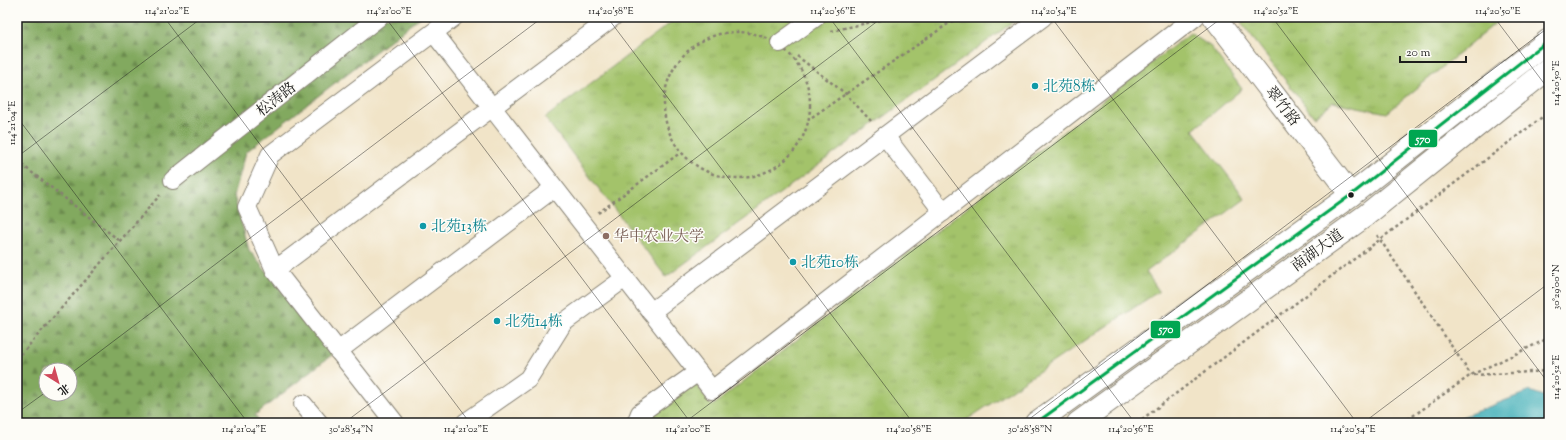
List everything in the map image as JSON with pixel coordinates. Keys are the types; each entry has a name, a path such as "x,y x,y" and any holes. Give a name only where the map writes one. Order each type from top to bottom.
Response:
{"main road":[{"name":"翠竹路","path":"1211,18 1351,195"},
{"name":"南湖大道","path":"1036,423 1351,195 1549,40"},
{"name":"南湖大道","path":"1078,423 1365,216 1549,68"}],"street":[{"name":"松涛路","path":"173,180 379,17"},
{"path":"393,422 275,270 247,207 270,155 454,17"},
{"path":"275,270 614,17"},
{"path":"780,43 816,17"},
{"path":"651,312 1043,17"},
{"path":"434,33 712,390 943,212 1211,18"},
{"path":"885,136 943,212"},
{"path":"338,351 554,188"},
{"path":"465,423 528,379 563,323 625,278"},
{"path":"636,423 640,413 698,372"},
{"path":"303,404 319,423"}],"path":[{"path":"826,33 894,17"},
{"path":"811,117 958,17"},
{"path":"733,35 717,33 694,44 676,63 668,78 662,104 664,118 673,142 680,153 709,174 734,179 771,171 792,156 806,134 811,117 811,91 806,74 792,53 780,43"},
{"path":"757,39 780,43 846,94 885,136"},
{"path":"1137,423 1549,112"},
{"path":"583,224 680,153"},
{"path":"17,161 120,241"},
{"path":"17,359 173,180"},
{"path":"1365,216 1471,376"},
{"path":"1403,423 1471,376 1549,338"},
{"path":"1471,376 1549,371"}],"green space":[{"path":"17,17 420,17 246,152 234,196 249,250 333,354 255,415 261,423 17,423"},
{"path":"678,17 1020,17 666,277 545,118"},
{"path":"1249,17 1503,17 1387,113 1333,102 1314,117 1241,23"},
{"path":"1190,33 1211,47 1242,89 1193,130 1245,199 1146,272 1159,291 962,423 644,423 645,420 695,383 712,406"}],"water":[{"path":"1530,391 1549,398 1549,423 1446,423"}],"transit line":[{"name":"570","path":"1036,423 1351,195 1549,40"}],"place":[{"name":"北苑8栋","path":"1035,86"},
{"name":"北苑13栋","path":"423,226"},
{"name":"华中农业大学","path":"606,236"},
{"name":"北苑10栋","path":"793,262"},
{"name":"北苑14栋","path":"497,321"}]}
